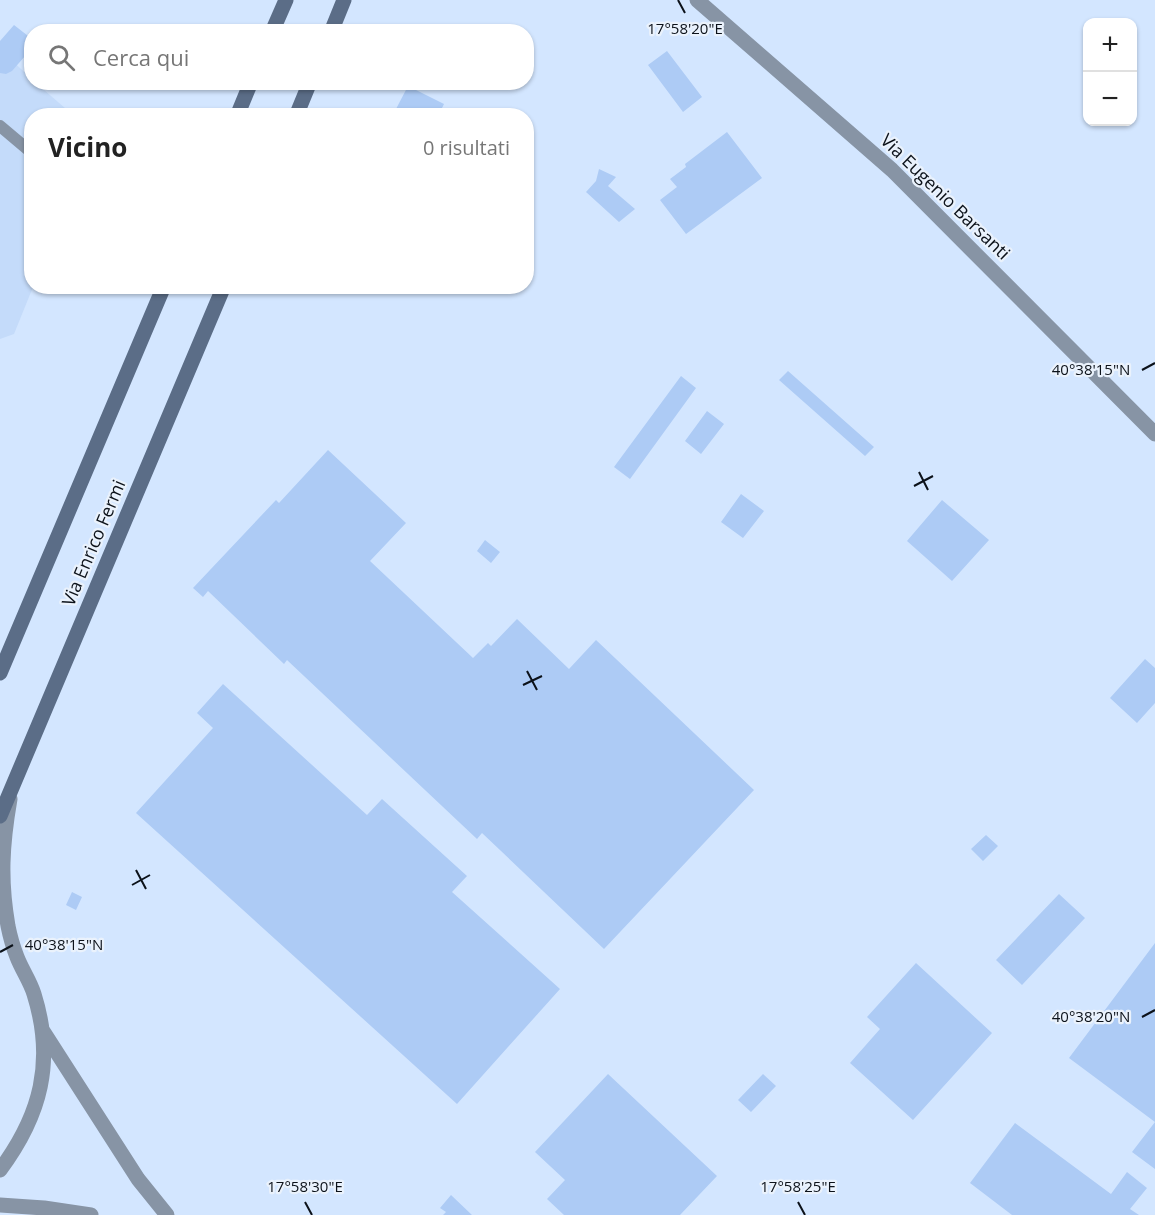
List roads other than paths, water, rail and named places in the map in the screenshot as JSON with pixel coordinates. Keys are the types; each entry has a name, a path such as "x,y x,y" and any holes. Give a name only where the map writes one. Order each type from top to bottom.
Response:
{"street":[{"path":"276,24 286,0"},
{"path":"334,24 344,0"},
{"name":"Via Eugenio Barsanti","path":"697,0 892,170 1155,434"},
{"path":"240,108 247,90"},
{"path":"299,108 307,90"},
{"name":"Via Enrico Fermi","path":"0,673 161,294"},
{"name":"Via Enrico Fermi","path":"0,816 221,294"},
{"path":"0,1170 16,1148 34,1113 43,1073 43,1031 34,993 17,957 8,926 1,880 2,843 13,785"},
{"path":"0,936 17,957"},
{"path":"43,1031 138,1179 167,1215"},
{"path":"0,1205 92,1215"}],"lane":[{"path":"0,126 24,146"}]}
